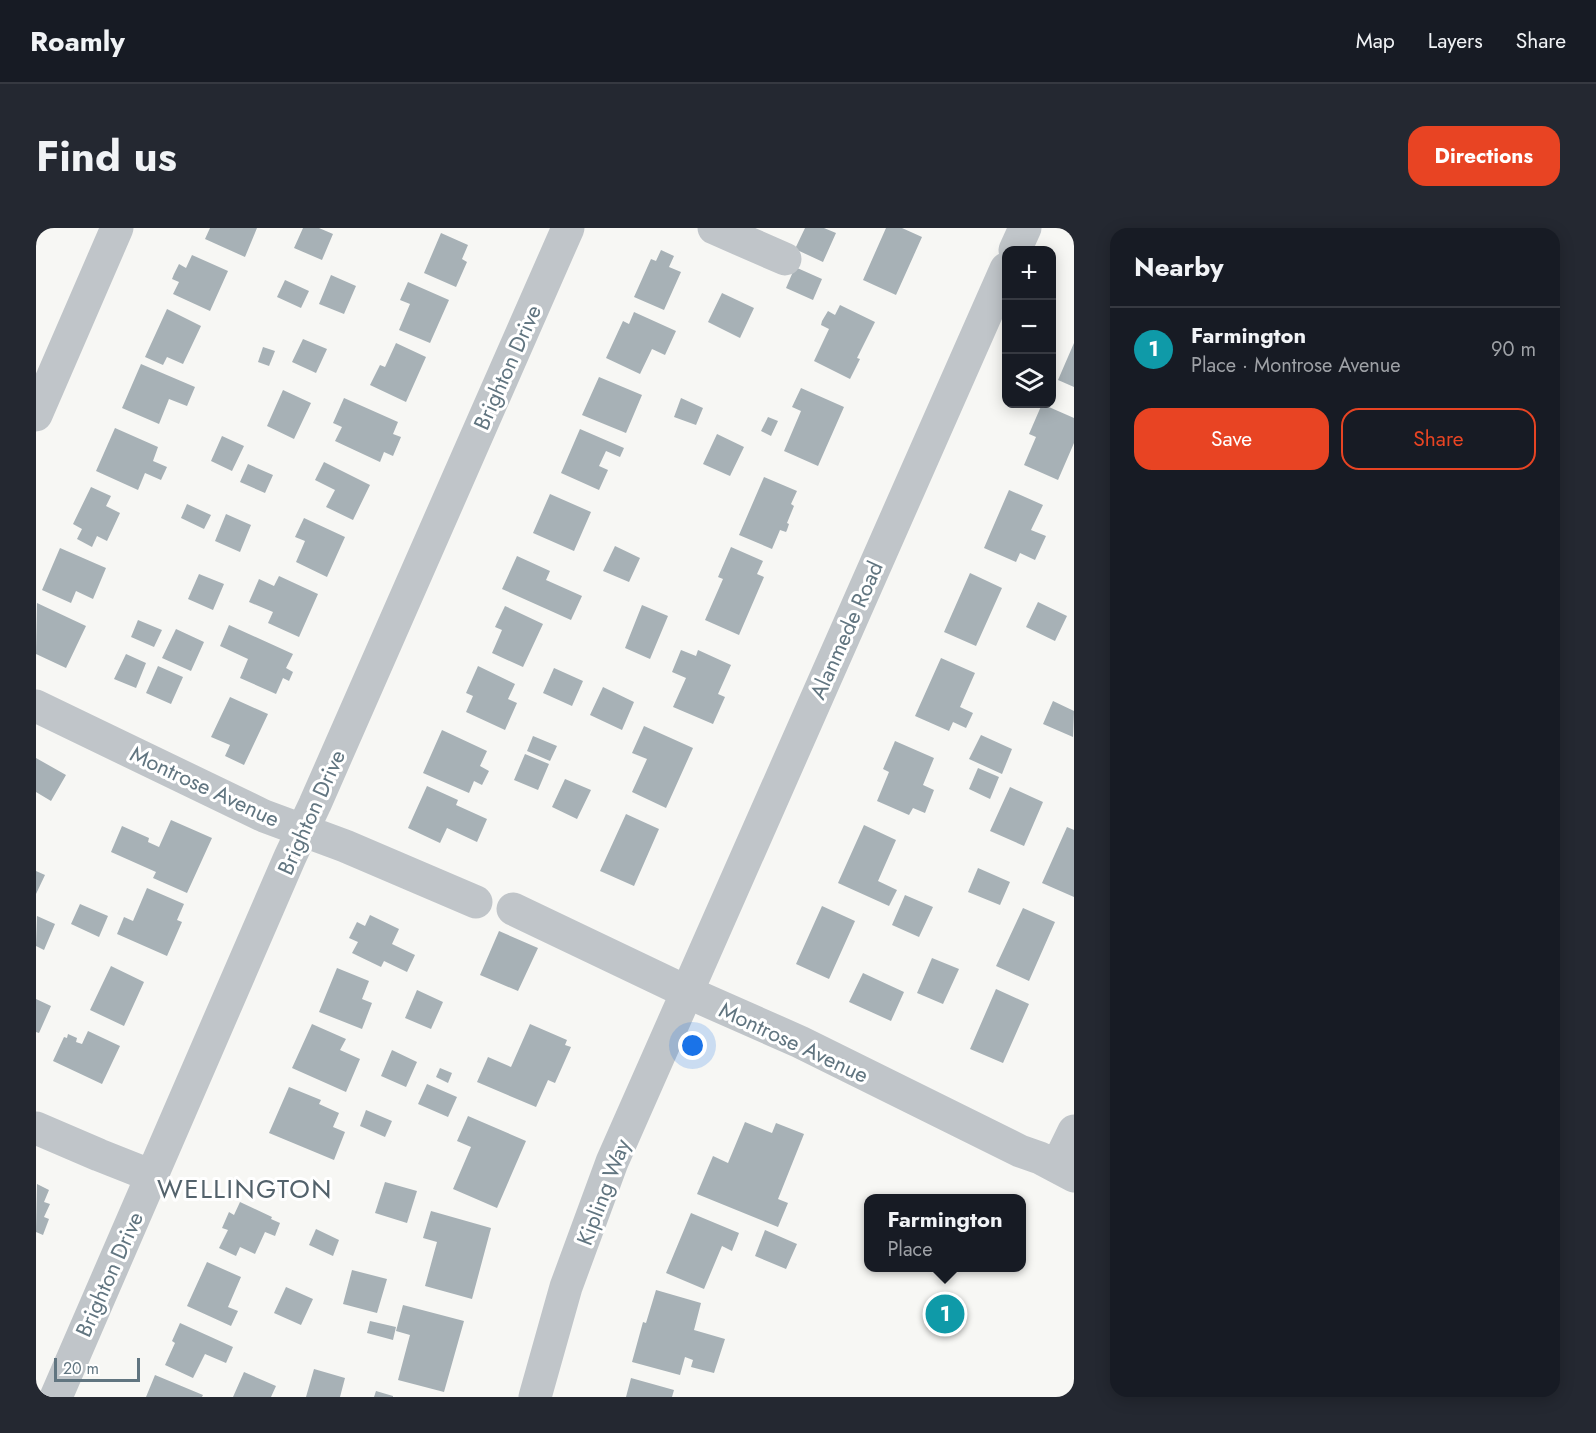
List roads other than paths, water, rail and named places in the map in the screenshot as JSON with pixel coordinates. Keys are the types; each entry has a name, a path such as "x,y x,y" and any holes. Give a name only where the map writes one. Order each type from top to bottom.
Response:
{"street":[{"path":"36,415 117,228"},
{"name":"Brighton Drive","path":"56,1397 568,228"},
{"path":"714,228 785,259"},
{"path":"1017,246 1025,228"},
{"name":"Alanmede Road","path":"687,992 1002,278"},
{"name":"Montrose Avenue","path":"36,706 264,816 345,846 476,902"},
{"name":"Montrose Avenue","path":"513,909 687,992 800,1042 1020,1151 1066,1171"},
{"name":"Kipling Way","path":"535,1397 566,1287 612,1162 687,992"},
{"path":"36,1128 152,1176"},
{"path":"1066,1171 1074,1131"}],"place":[{"name":"Farmington","path":"945,1314"}],"district":[{"name":"WELLINGTON","path":"245,1189"}]}
